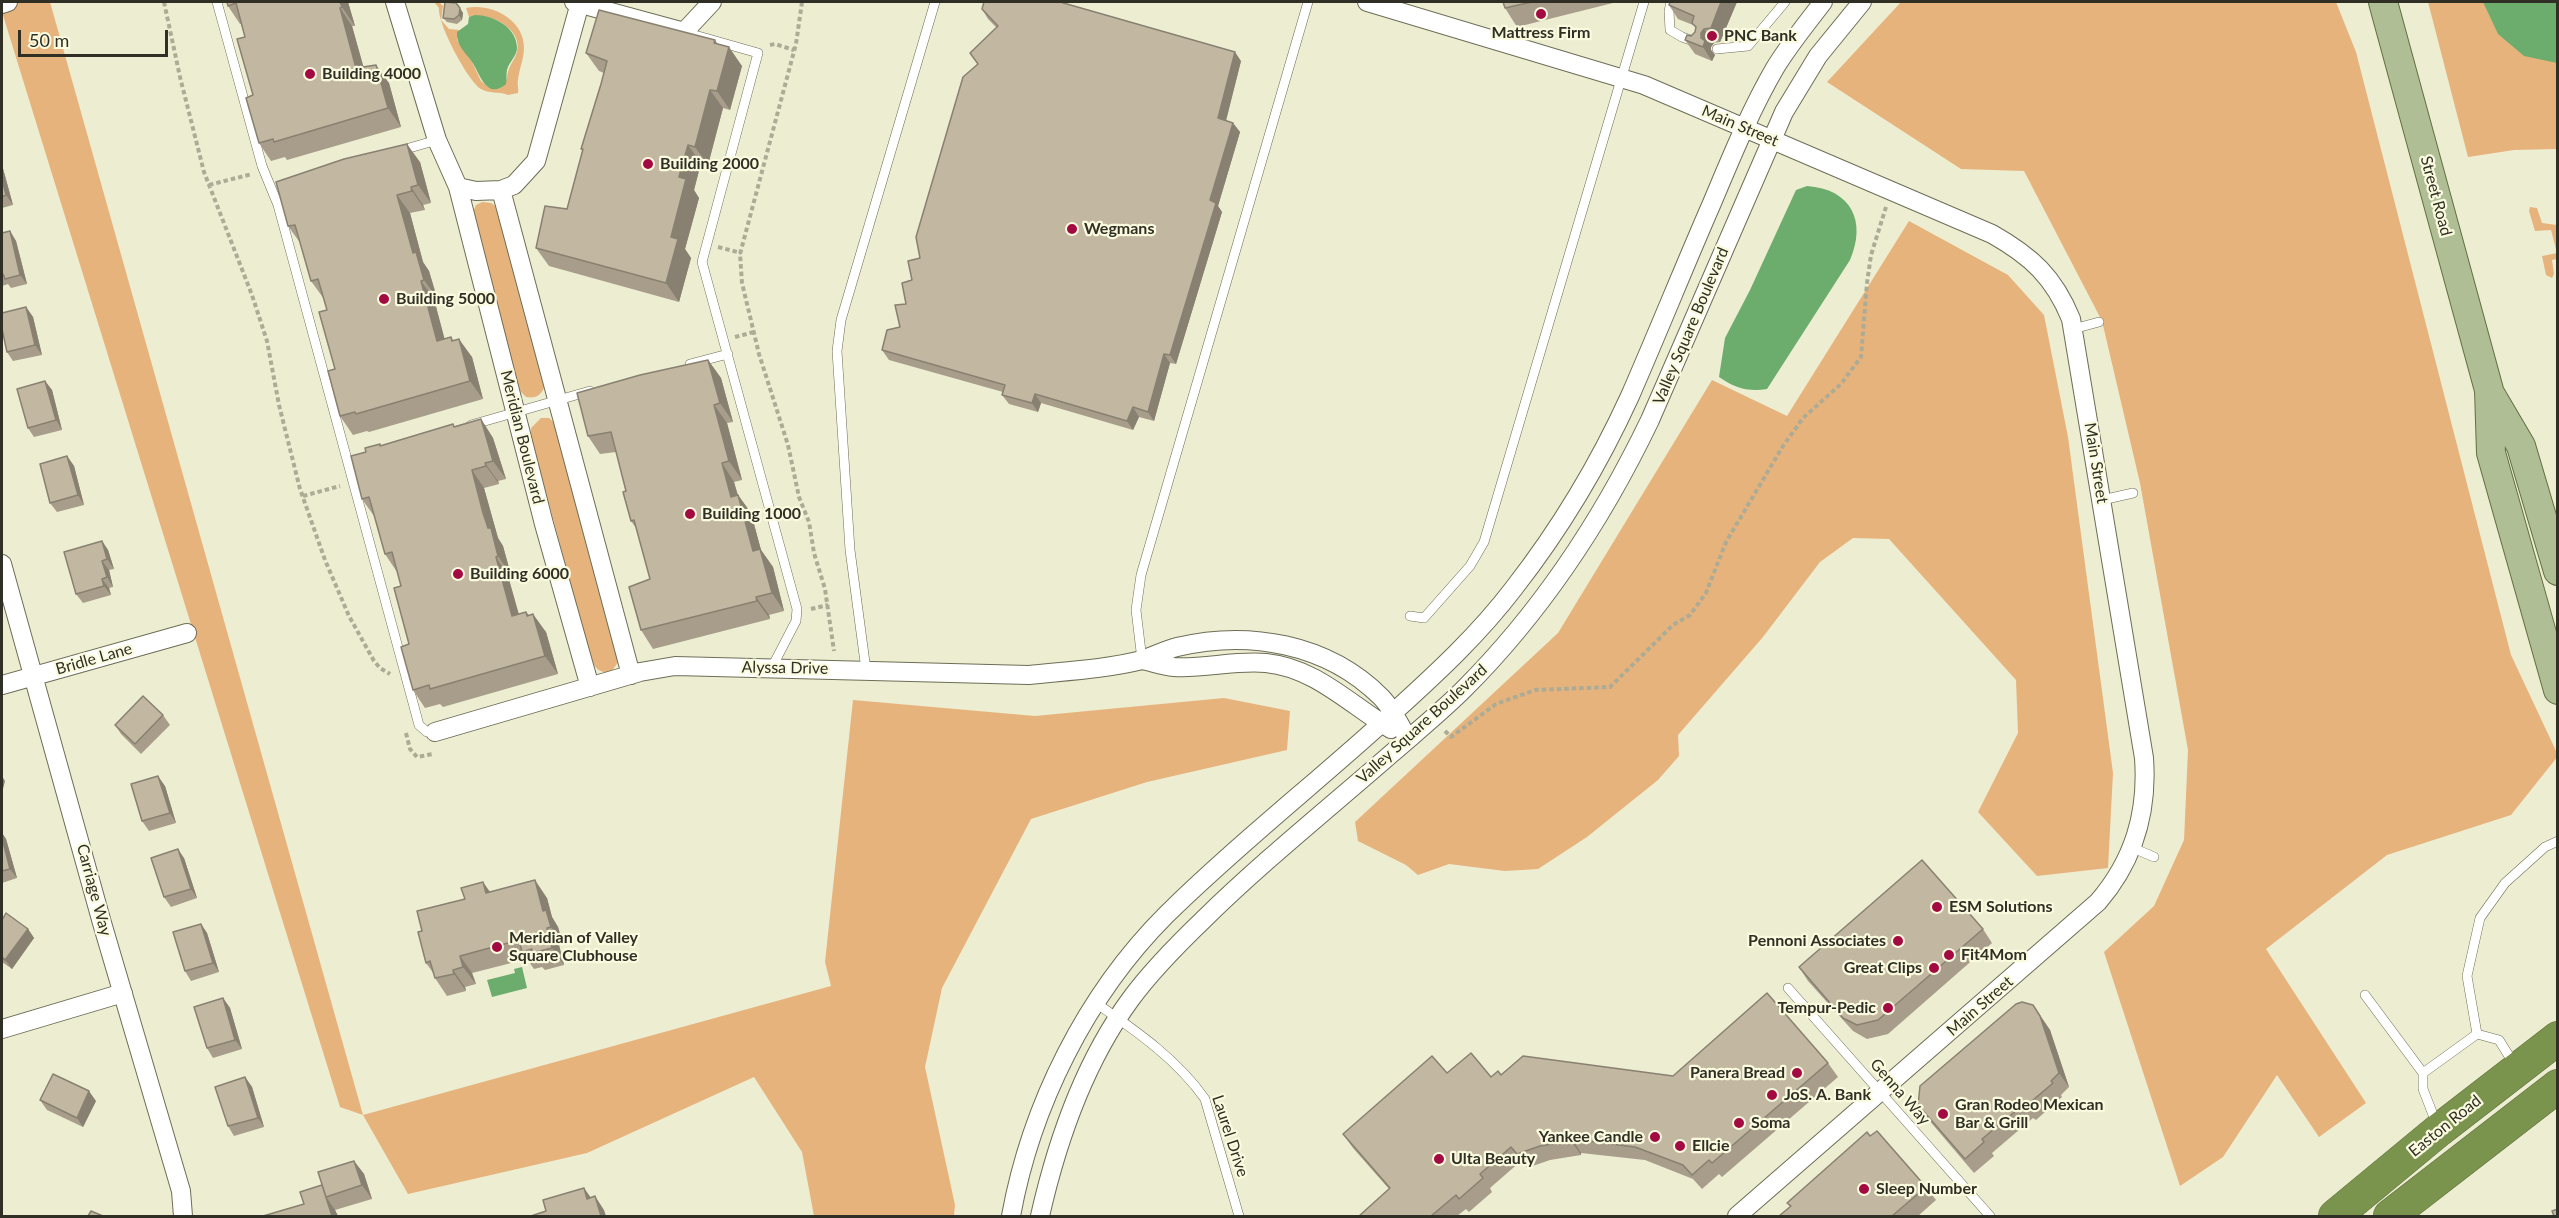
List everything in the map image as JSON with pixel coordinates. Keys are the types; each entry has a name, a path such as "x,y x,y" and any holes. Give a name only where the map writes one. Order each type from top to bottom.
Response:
{"highway":[{"name":"Easton Road","path":"2335,1216 2439,1130 2558,1038"},
{"path":"2390,1216 2557,1086"}],"main road":[{"name":"Street Road","path":"2383,2 2489,390 2491,453 2558,690"},
{"name":"Street Road","path":"2489,390 2521,446 2558,571"}],"street":[{"path":"2,4 8,2"},
{"name":"Meridian Boulevard","path":"395,2 437,140 458,187 590,687"},
{"path":"458,187 477,191 501,190 514,185 536,161 577,2 684,32 712,2"},
{"name":"Main Street","path":"1367,2 1644,85 1992,234 2018,249 2052,282 2063,300 2073,329 2144,758 2144,804 2133,848 2122,870 2098,902 1737,1216"},
{"name":"Valley Square Boulevard","path":"1011,1216 1043,1107 1068,1051 1096,1003 1132,954 1165,916 1223,862 1445,666 1491,617 1538,557 1593,469 1628,399 1745,128 1776,67 1823,2"},
{"name":"Valley Square Boulevard","path":"1040,1216 1049,1175 1066,1123 1101,1048 1142,984 1225,898 1461,692 1527,621 1600,515 1650,420 1771,140 1792,97 1818,56 1862,2"},
{"path":"501,190 630,675"},
{"name":"Carriage Way","path":"2,564 181,1191 183,1216"},
{"name":"Bridle Lane","path":"2,685 187,633"},
{"name":"Alyssa Drive","path":"435,732 630,675 675,666 866,669 906,673 1029,675 1142,660 1177,647 1230,641 1269,640 1308,651 1348,671 1382,697 1387,718 1408,739"},
{"path":"2,1029 123,993"}],"lane":[{"path":"217,2 264,170 278,205 418,725 427,732 435,732"},
{"path":"866,669 850,550 837,351 841,320 935,2"},
{"path":"1142,660 1136,610 1141,575 1308,2"},
{"path":"1410,616 1424,618 1470,566 1484,542 1644,2"},
{"path":"1671,2 1670,30 1699,43"},
{"path":"1718,49 1748,46 1785,2"},
{"path":"684,32 758,53 702,262 797,609 794,627 771,669"},
{"path":"392,153 437,140"},
{"path":"271,188 282,184"},
{"path":"2073,329 2099,322"},
{"path":"685,366 728,354"},
{"path":"460,428 599,388"},
{"path":"347,461 358,458"},
{"path":"2102,500 2133,493"},
{"path":"2477,1034 2467,976 2480,918 2505,883 2545,847 2558,841"},
{"path":"2133,848 2154,856"},
{"name":"Genna Way","path":"1788,988 1990,1216"},
{"path":"2365,995 2423,1073 2423,1089 2439,1130"},
{"name":"Laurel Drive","path":"1096,1003 1178,1066 1205,1099 1239,1216"},
{"path":"2477,1034 2499,1040 2517,1069"},
{"path":"2423,1073 2477,1034"}],"path":[{"path":"164,2 180,77 209,185 252,295 267,342 294,471 325,560 349,615 374,661 391,675"},
{"path":"802,2 801,23 741,253 742,283 759,354 788,444 800,497 809,522 814,553 825,589 834,651"},
{"path":"758,53 775,44 794,50"},
{"path":"209,185 264,170"},
{"path":"1442,728 1451,737 1496,704 1535,690 1610,687 1673,625 1690,615 1706,593 1726,542 1783,446 1803,418 1841,384 1860,357 1866,283 1872,255 1893,191"},
{"path":"707,243 741,253"},
{"path":"303,496 353,483"},
{"path":"405,728 414,754 421,758 433,754"}],"shaded area":[{"path":"2,2 50,2 363,1115 340,1107 2,12"},
{"path":"434,2 439,2 443,6 441,20 439,8"},
{"path":"1901,2 2336,2 2356,52 2511,655 2558,756 2511,815 2387,855 2266,949 2366,1103 2319,1137 2277,1075 2223,1157 2180,1186 2104,952 2154,906 2184,840 2188,750 2140,483 2102,321 2024,171 1961,169 1827,82"},
{"path":"2428,2 2557,2 2557,149 2514,150 2468,157"},
{"path":"2483,2 2557,2 2557,63 2524,56 2498,34"},
{"path":"466,8 486,8 512,21 523,38 524,48 518,93 508,95 487,91 475,84 454,51 441,20 449,29 460,30 457,40 472,62 481,81 488,87 507,79 508,71 517,52 517,43 510,29 503,24 486,17 469,17"},
{"path":"475,15 489,17 503,24 513,34 516,41 517,51 507,70 506,84 499,88 493,89 484,84 458,41 457,32 468,24 469,17"},
{"path":"1807,186 1822,188 1835,193 1844,200 1855,220 1857,232 1855,246 1850,260 1767,389 1754,390 1736,386 1719,377 1725,338 1796,190"},
{"path":"482,202 491,203 497,207 545,385 536,397 526,397 518,389 473,212 476,205"},
{"path":"2530,207 2537,208 2542,223 2557,225 2557,253 2551,230 2535,231"},
{"path":"1909,221 2008,275 2044,315 2068,437 2113,773 2108,868 2037,876 1978,812 2018,733 2016,680 1889,539 1853,538 1820,562 1763,637 1678,735 1679,756 1658,780 1587,837 1538,869 1505,871 1449,864 1418,875 1406,865 1358,841 1355,822 1558,633 1712,380 1787,416"},
{"path":"2557,253 2557,259 2552,260 2554,274 2552,278 2546,275 2542,256"},
{"path":"541,418 549,418 556,424 619,661 611,672 603,672 597,668 590,655 531,437 531,428"},
{"path":"1224,698 1290,711 1287,750 1147,782 1031,819 942,988 925,1067 955,1205 954,1216 814,1216 802,1152 754,1077 587,1153 408,1194 363,1115 831,986 825,962 853,700 1035,716"},
{"path":"522,967 527,988 492,997 487,980 515,973 514,969"}],"building":[{"name":"Building 4000","path":"227,2 340,2 356,68 376,65 388,108 274,142 273,139 259,143 246,98 253,95 237,39 245,37 236,3 228,6"},
{"path":"445,2 456,3 460,8 459,15 454,19 443,18"},
{"name":"Wegmans","path":"984,2 1060,2 1235,52 1218,118 1233,123 1210,200 1216,203 1170,355 1164,354 1148,412 1133,407 1127,421 1035,394 1032,403 1002,395 1005,385 882,350 887,330 900,327 895,305 906,304 902,283 912,280 908,261 920,258 916,237 963,77 978,64 970,53 998,26 982,9"},
{"path":"1503,2 1532,2 1505,8"},
{"path":"1670,2 1721,2 1711,28 1704,29 1701,33 1701,38 1705,41 1703,47 1685,40 1687,35 1691,36 1695,32 1696,27 1692,23 1694,16 1669,5"},
{"name":"Building 2000","path":"599,10 715,40 714,43 729,47 717,91 710,90 695,147 688,145 679,177 686,179 671,237 678,239 666,283 536,248 545,206 567,209 583,149 581,149 601,84 607,61 586,53"},
{"name":"Building 5000","path":"407,144 418,185 411,187 412,191 397,195 413,253 416,252 424,280 421,281 437,341 451,337 452,341 459,339 470,381 356,414 355,412 340,416 328,371 335,369 319,312 327,310 318,279 311,281 295,225 288,226 276,182 344,159"},
{"path":"2,179 6,195 2,197"},
{"path":"10,231 20,275 5,279 2,275 2,233"},
{"path":"26,307 35,345 7,352 2,329 2,313"},
{"name":"Building 1000","path":"708,360 720,403 714,405 729,461 722,463 731,497 738,495 753,551 760,549 772,593 756,597 757,601 641,630 629,587 650,579 634,520 631,521 623,492 626,491 611,432 588,436 577,393 640,375"},
{"path":"45,381 56,420 28,428 17,389"},
{"name":"Building 6000","path":"481,419 493,461 485,463 486,466 472,470 483,513 488,528 491,528 498,556 496,557 512,616 526,612 527,616 533,614 545,656 430,689 429,685 413,690 401,647 409,644 394,588 401,586 392,552 385,554 369,497 362,499 351,456 366,452 365,448 380,444 380,446 453,424 454,427"},
{"path":"67,456 78,495 50,503 40,464"},
{"path":"102,541 107,559 102,561 107,577 102,579 104,586 76,594 64,552"},
{"path":"143,696 163,715 135,744 115,725"},
{"path":"158,776 170,813 142,821 131,784"},
{"path":"2,838 10,869 2,871"},
{"path":"178,849 191,889 164,897 151,858"},
{"path":"1922,860 1983,929 1878,1020 1857,1025 1843,1018 1799,967"},
{"path":"535,880 543,911 546,910 551,927 547,928 552,948 532,953 532,949 522,952 519,940 460,956 463,967 453,970 454,974 435,978 430,961 426,963 418,932 422,931 417,911 465,899 461,888 483,882 486,893"},
{"path":"6,913 28,929 5,960 2,957 2,920"},
{"path":"201,924 213,963 185,971 173,932"},
{"path":"1767,993 1828,1063 1712,1163 1709,1160 1692,1175 1683,1165 1635,1147 1572,1139 1517,1154 1511,1147 1480,1174 1483,1178 1459,1199 1456,1195 1431,1216 1359,1216 1390,1188 1343,1134 1432,1056 1447,1073 1471,1053 1491,1077 1498,1071 1501,1075 1523,1056 1673,1076"},
{"path":"223,998 235,1040 207,1048 194,1007"},
{"path":"2022,1002 2033,1005 2040,1016 2059,1073 2051,1081 2053,1083 1982,1139 1984,1142 1965,1159 1918,1105 1920,1086 2016,1004"},
{"path":"53,1074 89,1091 77,1118 40,1100"},
{"path":"245,1077 258,1118 228,1126 215,1087"},
{"path":"1877,1131 1926,1187 1892,1216 1779,1216 1791,1206 1787,1203 1867,1132 1870,1136"},
{"path":"354,1161 362,1185 326,1197 318,1172"},
{"path":"322,1185 332,1216 263,1216 304,1204 300,1192"},
{"path":"584,1188 587,1199 595,1196 601,1216 531,1216 546,1211 543,1200"},
{"path":"2558,1209 2558,1216 2554,1216 2552,1211"},
{"path":"91,1211 103,1216 88,1216"}],"place":[{"name":"Mattress Firm","path":"1541,14"},
{"name":"PNC Bank","path":"1712,36"},
{"name":"Building 4000","path":"310,74"},
{"name":"Building 2000","path":"648,164"},
{"name":"Wegmans","path":"1072,229"},
{"name":"Building 5000","path":"384,299"},
{"name":"Building 1000","path":"690,514"},
{"name":"Building 6000","path":"458,574"},
{"name":"ESM Solutions","path":"1937,907"},
{"name":"Pennoni Associates","path":"1898,941"},
{"name":"Meridian of Valley Square Clubhouse","path":"497,947"},
{"name":"Fit4Mom","path":"1949,955"},
{"name":"Great Clips","path":"1934,968"},
{"name":"Tempur-Pedic","path":"1888,1008"},
{"name":"Panera Bread","path":"1797,1073"},
{"name":"JoS. A. Bank","path":"1772,1095"},
{"name":"Gran Rodeo Mexican Bar & Grill","path":"1943,1114"},
{"name":"Soma","path":"1739,1123"},
{"name":"Yankee Candle","path":"1655,1137"},
{"name":"Ellcie","path":"1680,1146"},
{"name":"Ulta Beauty","path":"1439,1159"},
{"name":"Sleep Number","path":"1864,1189"}]}
